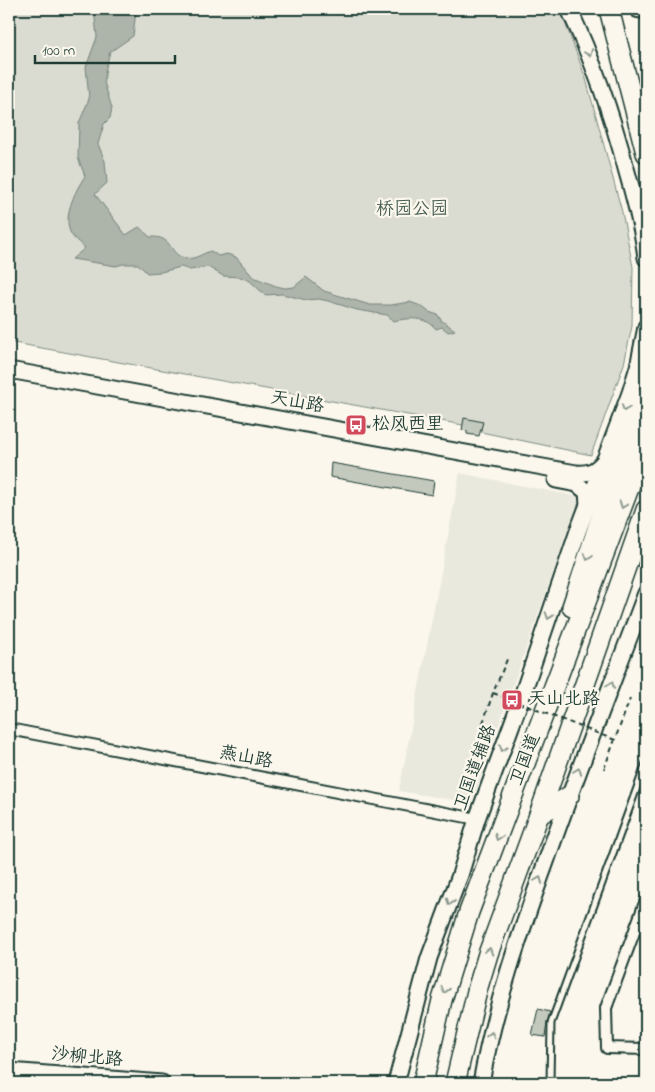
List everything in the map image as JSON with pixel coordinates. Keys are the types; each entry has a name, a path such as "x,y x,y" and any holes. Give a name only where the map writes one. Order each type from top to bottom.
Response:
{"highway":[{"path":"595,9 626,77"},
{"path":"609,9 646,153"},
{"path":"511,801 612,483 646,396"},
{"name":"卫国道","path":"423,1083 442,1000 469,912 646,442"},
{"name":"卫国道","path":"455,1083 488,954 646,510"},
{"path":"539,815 596,678 646,549"},
{"path":"539,815 569,796"}],"main road":[{"path":"569,9 591,56 616,130 642,233 646,258"},
{"path":"638,9 646,10"},
{"name":"卫国道辅路","path":"396,1083 429,958 460,875 477,819 520,702 588,504 618,429 633,384 646,327"},
{"name":"天山路","path":"9,370 576,473 590,473 604,462"},
{"name":"天山路","path":"9,379 572,483 581,485 587,492 588,504"},
{"path":"483,1079 493,1026 507,971 526,914 646,593"},
{"path":"400,1065 401,1083"},
{"path":"416,1083 427,1065"},
{"name":"沙柳北路","path":"9,1071 162,1083"},
{"path":"9,1082 27,1083"}],"street":[{"name":"燕山路","path":"9,729 477,819"},
{"path":"646,900 606,1008 607,1048 646,1049"}],"lane":[{"path":"550,1083 551,1023 646,762"}],"path":[{"path":"483,723 508,656"},
{"path":"493,693 615,740"},
{"path":"604,769 630,700"}],"shaded area":[{"path":"94,9 134,9 136,11 133,36 110,52 106,67 104,82 112,108 110,118 104,124 98,144 105,161 107,183 95,194 126,235 139,227 150,237 163,239 175,253 185,258 196,257 211,251 218,256 227,254 236,257 253,277 276,286 294,287 306,277 324,291 370,305 391,305 410,302 438,315 441,320 455,330 448,332 442,327 436,329 427,322 416,319 394,321 387,315 357,310 319,299 306,300 282,294 265,295 250,281 240,277 223,276 208,267 190,270 181,267 147,273 138,264 116,266 72,259 85,248 73,237 69,230 68,214 73,197 85,176 78,158 79,123 89,99 86,67 97,37"},
{"path":"460,473 580,497 471,803 399,791"}],"green space":[{"name":"桥园公园","path":"9,9 560,9 586,79 622,212 633,267 632,326 624,364 591,455 481,432 482,422 463,425 9,342"}],"building":[{"path":"464,418 483,422 479,436 467,434 467,431 462,430"},
{"path":"331,463 434,481 432,495 330,477"},
{"path":"538,1009 550,1012 545,1037 532,1035"}],"place":[{"name":"松风西里","path":"356,425"},
{"name":"天山北路","path":"512,700"}]}
